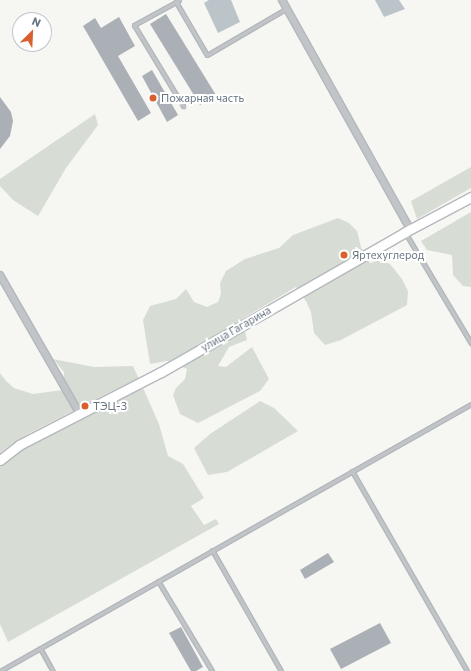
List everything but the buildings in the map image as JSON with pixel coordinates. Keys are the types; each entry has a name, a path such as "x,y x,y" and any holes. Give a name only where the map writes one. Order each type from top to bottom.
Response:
{"main road":[{"name":"улица Гагарина","path":"0,460 20,445 161,372 408,231 471,197"}],"street":[{"path":"282,0 408,231"},
{"path":"0,275 80,414"}],"lane":[{"path":"183,106 134,25 178,1 207,55 286,8"},
{"path":"408,231 471,343"},
{"path":"0,671 471,404"},
{"path":"352,471 467,671"},
{"path":"212,550 281,671"},
{"path":"158,581 212,671"},
{"path":"40,648 53,671"}],"shaded area":[{"path":"209,0 231,0 240,22 218,33 204,3"},
{"path":"375,0 399,0 405,9 384,17"},
{"path":"95,114 98,125 66,168 38,216 13,200 0,186 0,179"},
{"path":"471,167 471,188 417,219 411,201"},
{"path":"471,212 471,287 463,286 453,275 452,255 427,250 421,241"},
{"path":"338,218 349,223 357,231 361,247 370,263 380,260 390,264 402,279 408,291 407,305 341,340 325,345 314,333 311,312 306,301 296,287 242,319 247,340 229,347 218,366 226,367 252,347 269,379 260,391 198,423 180,414 173,395 176,388 185,379 187,369 167,361 150,364 143,320 150,306 176,299 186,289 194,302 207,307 218,302 221,294 220,283 226,271 245,259 279,248 293,235"},
{"path":"53,359 94,367 133,366 139,379 112,391 30,433 0,453 0,373 14,388 33,394 63,390 64,372"},
{"path":"143,388 159,424 168,456 183,464 204,498 191,506 204,525 216,519 219,524 8,642 0,624 0,466 27,446"},
{"path":"260,401 274,408 298,431 227,472 208,475 194,448 210,434"}],"place":[{"name":"Пожарная часть","path":"153,98"},
{"name":"Яртехуглерод","path":"344,255"},
{"name":"ТЭЦ-3","path":"85,406"}]}
